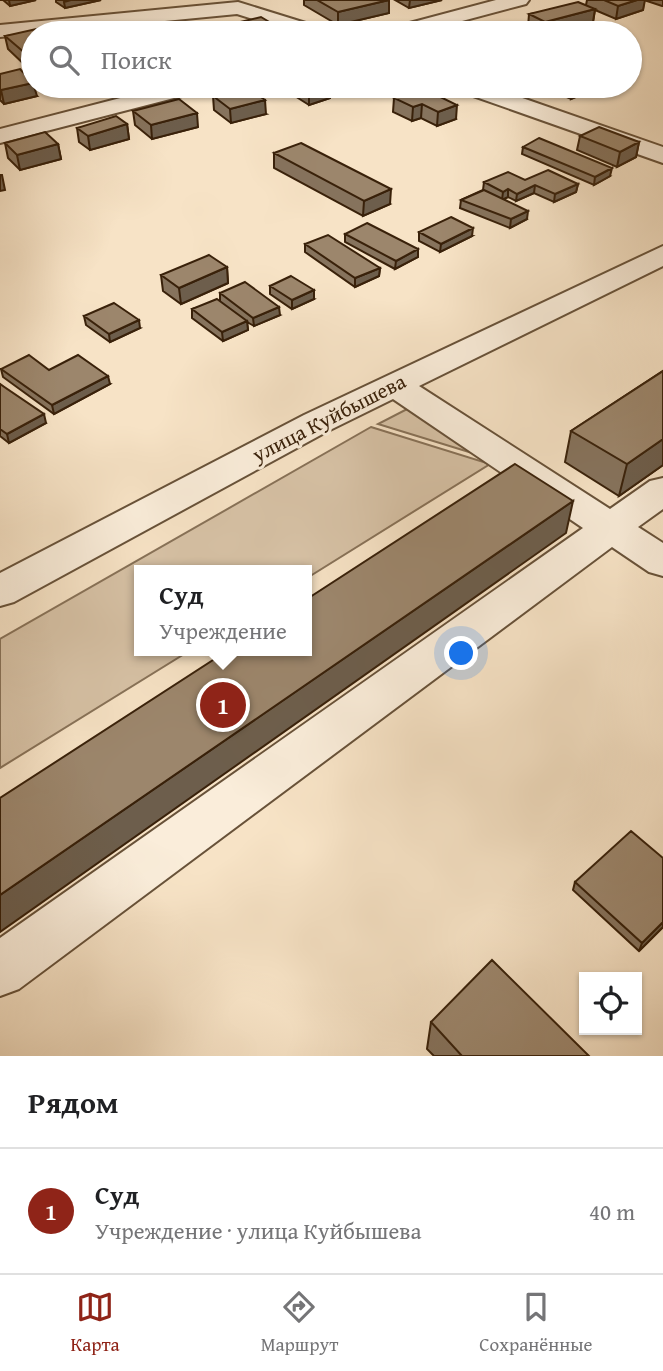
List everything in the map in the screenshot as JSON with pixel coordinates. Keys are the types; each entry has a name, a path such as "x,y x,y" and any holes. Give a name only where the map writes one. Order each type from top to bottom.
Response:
{"street":[{"path":"439,21 519,0"},
{"path":"86,21 233,4 282,21"},
{"path":"0,31 21,29"},
{"path":"0,136 147,98"},
{"path":"501,98 663,155"},
{"name":"улица Куйбышева","path":"0,591 394,385 663,254"},
{"path":"394,385 663,562"},
{"path":"0,970 663,490"}],"shaded area":[{"path":"413,406 495,460 378,424"},
{"path":"371,427 490,464 312,575 312,565 134,565 134,656 181,656 0,768 0,639"}],"building":[{"path":"317,0 389,0 338,12"},
{"path":"604,0 637,0 618,6"},
{"path":"578,2 595,9 549,21 529,14"},
{"path":"261,17 268,21 244,21"},
{"path":"21,32 21,50 5,36"},
{"path":"20,69 21,86 1,90 0,74"},
{"path":"216,98 265,100 230,109"},
{"path":"394,98 443,98 457,105 438,112 422,104 413,107"},
{"path":"179,99 197,113 151,125 133,111"},
{"path":"116,116 127,124 88,136 77,128"},
{"path":"599,127 639,142 620,152 580,136"},
{"path":"45,132 58,144 17,155 5,143"},
{"path":"539,138 612,168 595,177 523,147"},
{"path":"301,143 391,189 364,201 274,153"},
{"path":"548,170 578,184 555,194 535,185 517,194 508,189 503,192 484,182 508,172 525,180"},
{"path":"484,190 528,211 511,219 461,200"},
{"path":"451,217 473,228 441,244 419,232"},
{"path":"367,223 418,249 396,261 345,234"},
{"path":"328,235 380,268 355,278 305,244"},
{"path":"209,255 227,267 179,288 161,275"},
{"path":"291,276 314,290 292,300 270,286"},
{"path":"245,282 279,307 253,318 220,293"},
{"path":"217,299 247,321 222,332 192,309"},
{"path":"114,303 139,320 109,334 84,316"},
{"path":"29,355 49,370 78,355 108,376 52,405 1,369"},
{"path":"663,371 663,439 627,464 571,431"},
{"path":"0,384 44,414 7,434 0,429"},
{"path":"515,464 573,501 0,895 0,798 219,656 312,656 312,596"},
{"path":"631,831 663,858 663,922 642,943 575,882"},
{"path":"492,960 589,1056 462,1056 431,1022"}],"place":[{"name":"Суд","path":"223,705"}]}
